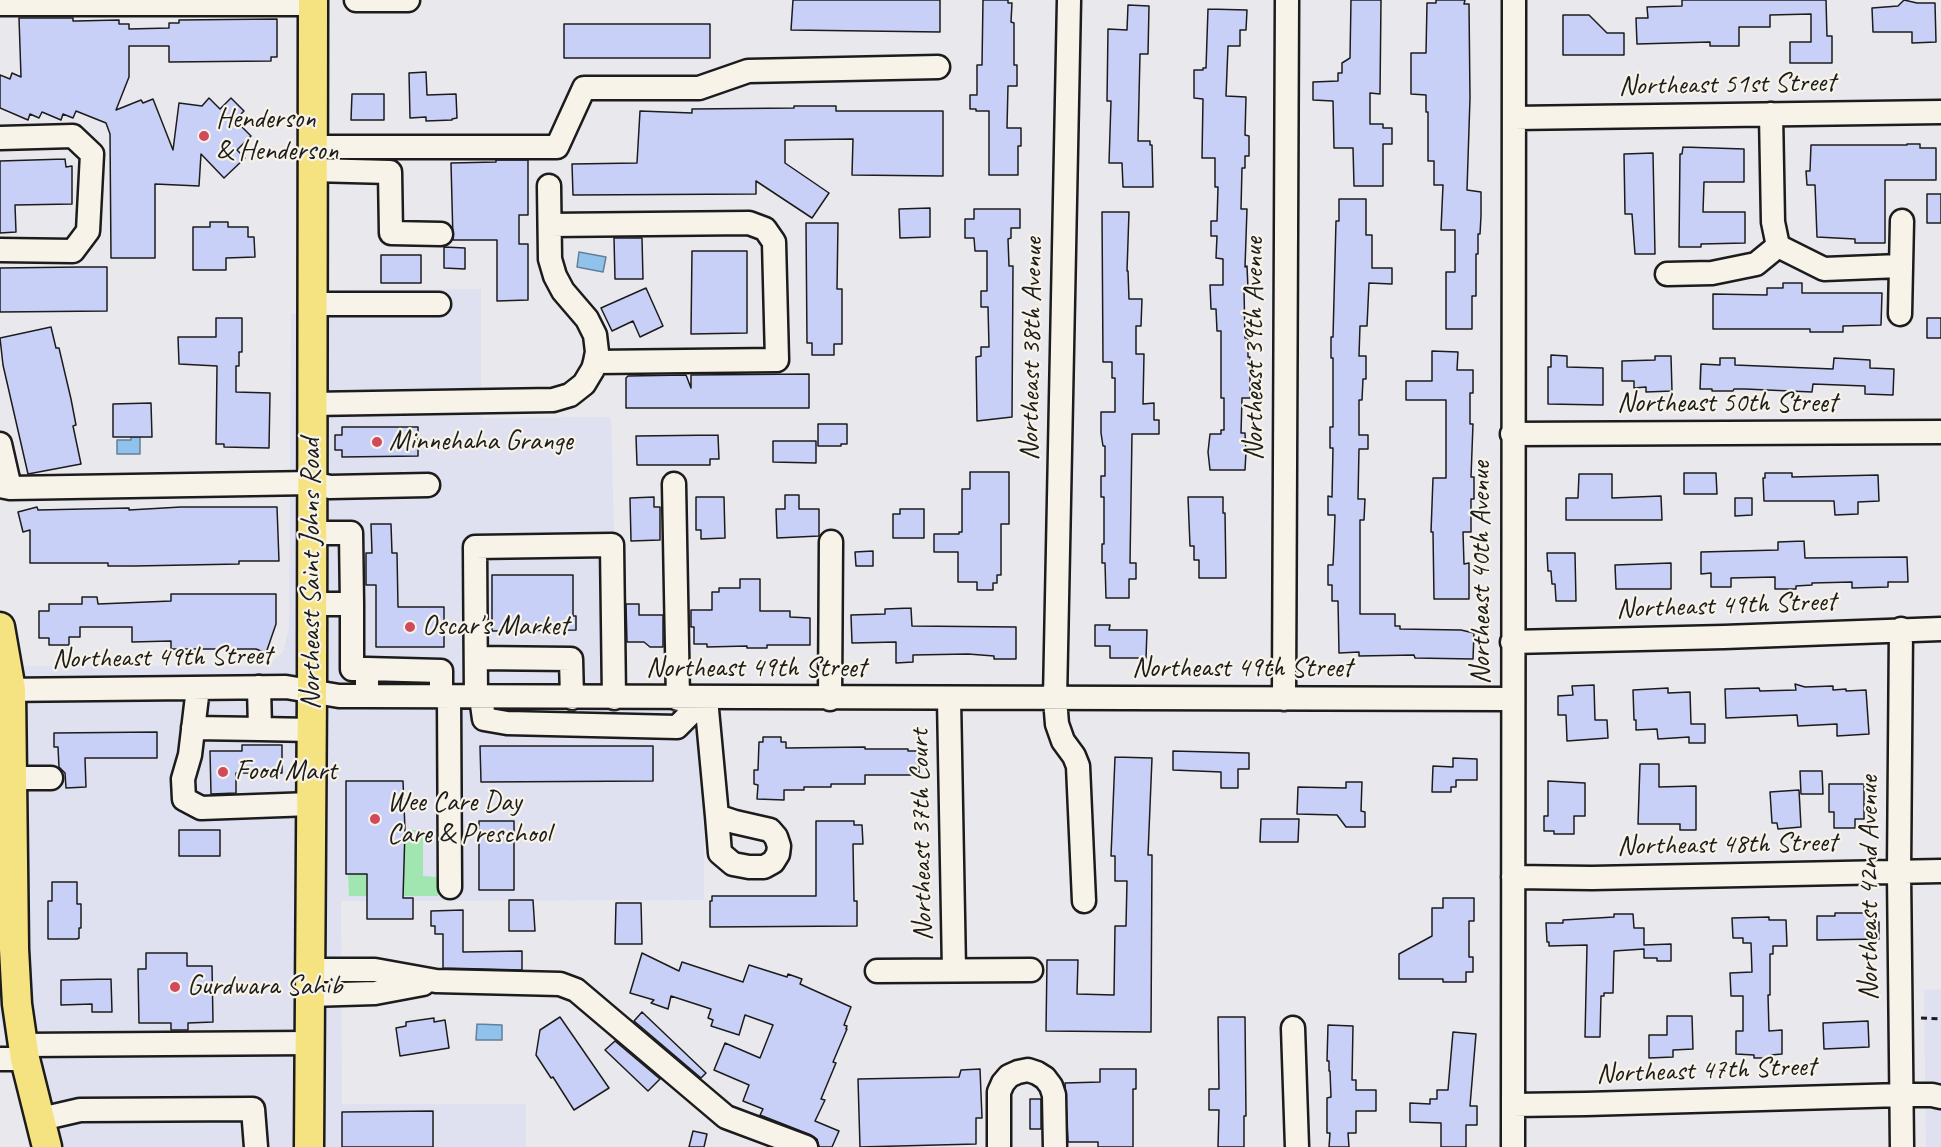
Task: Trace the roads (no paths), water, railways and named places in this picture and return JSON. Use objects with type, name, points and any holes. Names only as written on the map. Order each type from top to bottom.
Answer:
[{"type":"main road","name":"Northeast Saint Johns Road","points":[[309,1147],[313,2]]},
{"type":"main road","points":[[0,627],[13,778],[16,1054],[41,1119],[47,1147]]},
{"type":"street","points":[[356,0],[408,0]]},
{"type":"street","name":"Northeast 38th Avenue","points":[[1069,0],[1055,699],[1057,724],[1063,741],[1078,766],[1084,901]]},
{"type":"street","name":"Northeast 39th Avenue","points":[[1284,699],[1287,0]]},
{"type":"street","name":"Northeast 40th Avenue","points":[[1513,1147],[1514,0]]},
{"type":"street","points":[[0,4],[313,2]]},
{"type":"street","points":[[312,158],[557,147],[584,88],[699,88],[748,71],[938,67]]},
{"type":"street","name":"Northeast 51st Street","points":[[1514,118],[1941,112]]},
{"type":"street","points":[[1771,114],[1773,222],[1778,246]]},
{"type":"street","points":[[0,138],[73,136],[92,154],[88,231],[73,251],[0,250]]},
{"type":"street","points":[[312,158],[390,172],[391,233],[441,234]]},
{"type":"street","points":[[312,404],[553,400],[570,395],[584,384],[595,362],[597,352],[595,335],[587,319],[563,291],[555,276],[550,259],[549,186]]},
{"type":"street","points":[[1900,314],[1902,221]]},
{"type":"street","points":[[550,225],[749,223],[765,229],[774,242],[777,360],[595,362]]},
{"type":"street","points":[[1778,246],[1824,269],[1900,266]]},
{"type":"street","points":[[1667,274],[1712,273],[1756,264],[1778,246]]},
{"type":"street","points":[[312,304],[439,304]]},
{"type":"street","name":"Northeast 50th Street","points":[[1512,434],[1941,432]]},
{"type":"street","points":[[0,444],[5,487],[312,483],[330,487],[428,485]]},
{"type":"street","points":[[674,484],[691,699],[717,816]]},
{"type":"street","points":[[312,533],[351,533],[352,669],[441,671],[445,697],[450,887]]},
{"type":"street","points":[[830,699],[831,542]]},
{"type":"street","points":[[614,698],[612,545],[475,547],[476,658],[479,697],[484,719],[507,723],[677,727],[689,715],[691,699]]},
{"type":"street","points":[[312,604],[352,604]]},
{"type":"street","name":"Northeast 42nd Avenue","points":[[1901,629],[1899,873],[1902,1147]]},
{"type":"street","name":"Northeast 49th Street","points":[[1512,642],[1941,629]]},
{"type":"street","points":[[476,658],[571,659],[572,698]]},
{"type":"street","points":[[367,696],[368,669]]},
{"type":"street","points":[[259,687],[260,729]]},
{"type":"street","name":"Northeast 49th Street","points":[[5,690],[286,687],[339,696],[691,699],[1512,699]]},
{"type":"street","points":[[198,688],[190,755],[183,779],[184,799],[201,808],[311,804]]},
{"type":"street","name":"Northeast 37th Court","points":[[949,699],[954,970]]},
{"type":"street","points":[[193,728],[312,730]]},
{"type":"street","points":[[13,778],[51,778]]},
{"type":"street","name":"Northeast 48th Street","points":[[1513,877],[1592,878],[1941,871]]},
{"type":"street","name":"Northeast 37th Court","points":[[877,971],[1031,970]]},
{"type":"street","points":[[309,982],[375,993],[436,981],[560,984],[576,990],[726,1117],[806,1147]]},
{"type":"street","points":[[1293,1028],[1297,1147]]},
{"type":"street","points":[[16,1054],[309,1043]]},
{"type":"street","points":[[999,1147],[999,1092],[1009,1076],[1028,1070],[1045,1078],[1051,1086],[1054,1095],[1055,1147]]},
{"type":"street","name":"Northeast 47th Street","points":[[1513,1105],[1902,1095],[1941,1097]]},
{"type":"street","points":[[41,1119],[81,1110],[253,1109],[256,1147]]},
{"type":"water","points":[[579,252],[606,257],[603,272],[577,267]]},
{"type":"water","points":[[131,437],[140,437],[140,454],[117,454],[117,440],[131,440]]},
{"type":"water","points":[[477,1024],[502,1025],[502,1040],[476,1040]]},
{"type":"place","name":"Henderson & Henderson","points":[[204,136]]},
{"type":"place","name":"Minnehaha Grange","points":[[377,442]]},
{"type":"place","name":"Oscar's Market","points":[[410,627]]},
{"type":"place","name":"Food Mart","points":[[223,772]]},
{"type":"place","name":"Wee Care Day Care & Preschool","points":[[375,819]]},
{"type":"place","name":"Gurdwara Sahib","points":[[175,987]]}]
